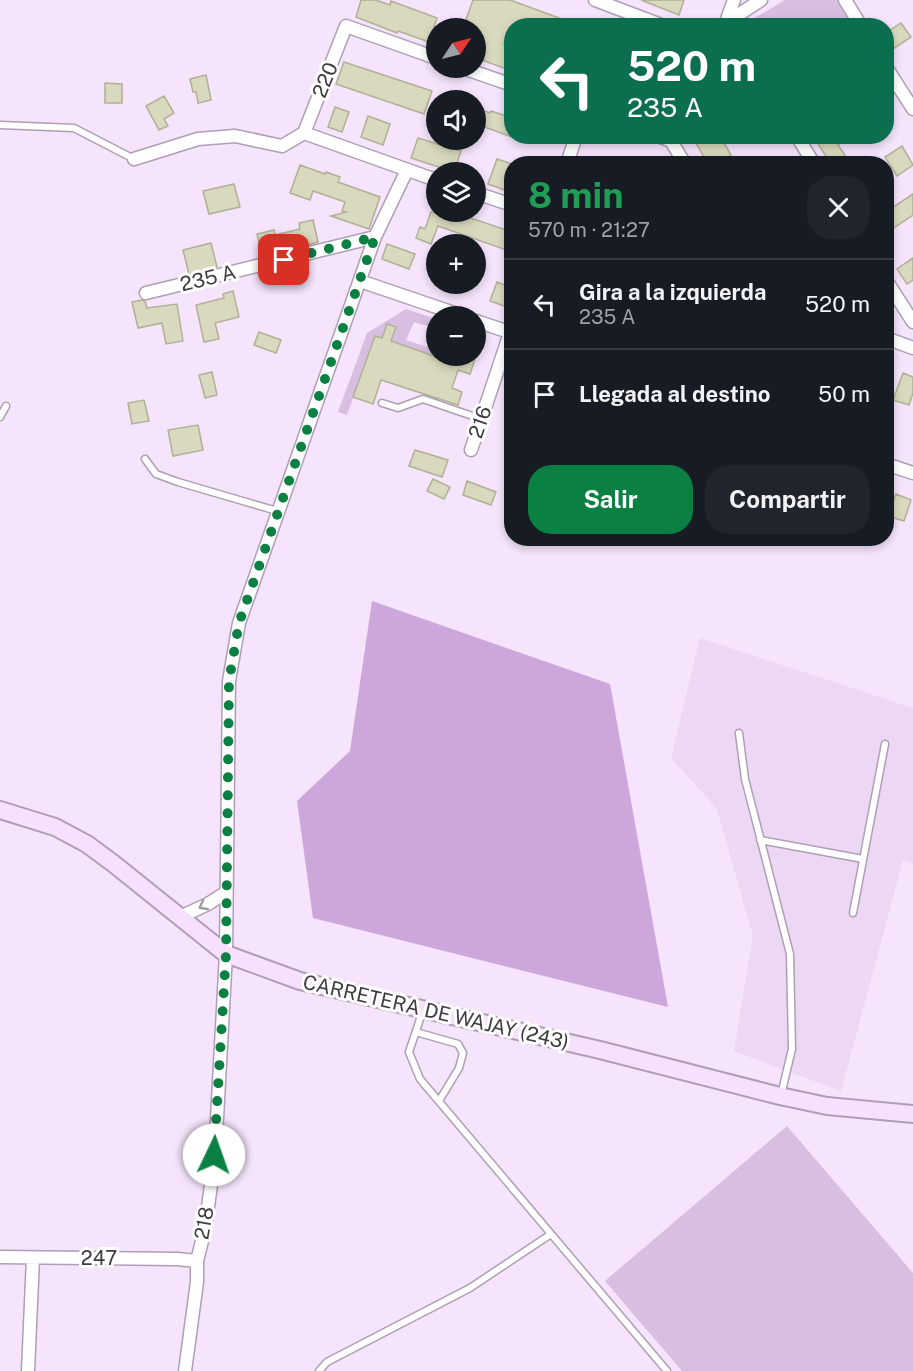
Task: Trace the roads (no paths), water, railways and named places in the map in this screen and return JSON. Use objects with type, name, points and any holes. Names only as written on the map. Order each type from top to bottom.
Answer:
[{"type":"main road","name":"CARRETERA DE WAJAY (243)","points":[[0,810],[55,827],[87,844],[226,954],[300,981],[424,1008],[780,1096],[827,1106],[913,1114]]},
{"type":"street","points":[[596,0],[643,18]]},
{"type":"street","points":[[727,18],[734,0]]},
{"type":"street","points":[[734,18],[761,0]]},
{"type":"street","points":[[845,0],[856,18]]},
{"type":"street","name":"220","points":[[304,133],[346,26],[426,54]]},
{"type":"street","points":[[486,76],[504,82]]},
{"type":"street","points":[[894,80],[913,110]]},
{"type":"street","points":[[134,159],[198,139],[235,136],[282,146],[304,133],[426,177]]},
{"type":"street","name":"218","points":[[185,1371],[197,1282],[197,1261],[205,1228],[214,1155],[226,954],[229,681],[239,623],[375,237],[407,170]]},
{"type":"street","points":[[486,196],[504,202]]},
{"type":"street","name":"235 A","points":[[146,293],[375,237]]},
{"type":"street","points":[[360,281],[434,306]]},
{"type":"street","points":[[894,292],[913,322]]},
{"type":"street","points":[[486,324],[504,329]]},
{"type":"street","points":[[894,341],[913,348]]},
{"type":"street","name":"216","points":[[471,450],[504,352]]},
{"type":"street","points":[[894,467],[913,473]]},
{"type":"street","points":[[180,917],[225,893]]},
{"type":"street","name":"247","points":[[0,1257],[197,1261]]},
{"type":"street","points":[[28,1371],[33,1258]]},
{"type":"lane","points":[[0,125],[74,128],[134,159]]},
{"type":"lane","points":[[382,403],[398,408],[423,399],[481,419]]},
{"type":"lane","points":[[0,417],[6,406]]},
{"type":"lane","points":[[145,459],[156,474],[277,511]]},
{"type":"lane","points":[[739,733],[745,779],[789,954],[792,1050],[780,1096]]},
{"type":"lane","points":[[853,913],[885,744]]},
{"type":"lane","points":[[760,840],[863,859]]},
{"type":"lane","points":[[424,1008],[409,1052],[420,1079],[667,1371]]},
{"type":"lane","points":[[416,1032],[458,1044],[463,1053],[459,1068],[439,1101]]},
{"type":"lane","points":[[319,1371],[327,1362],[470,1288],[551,1234]]}]
